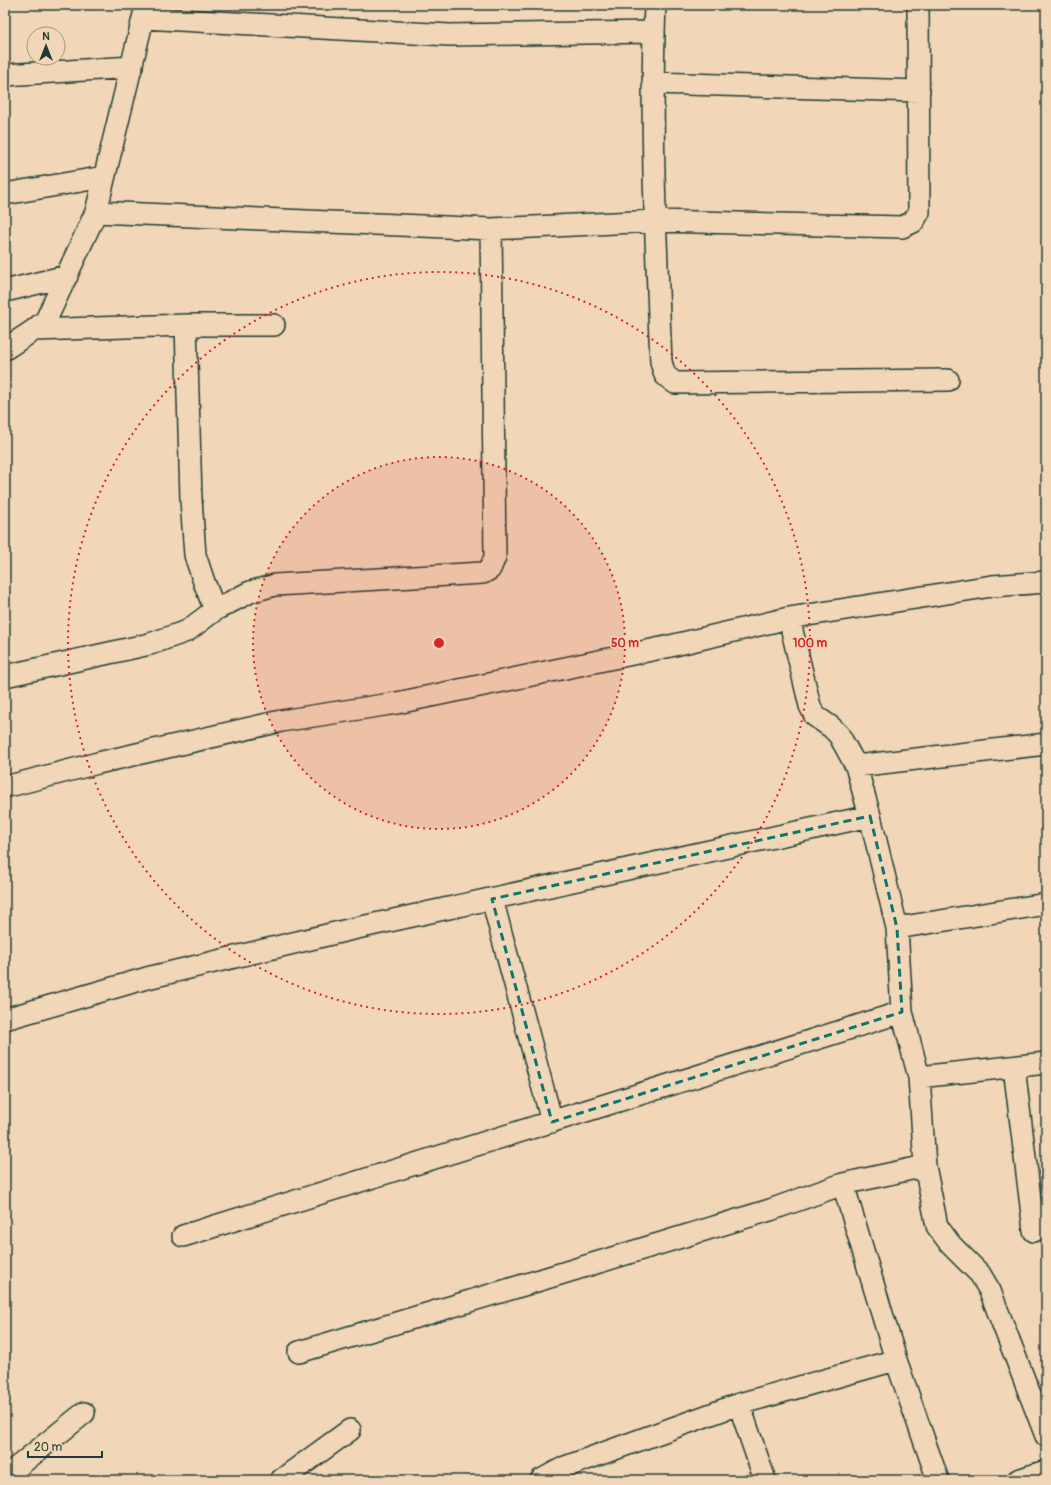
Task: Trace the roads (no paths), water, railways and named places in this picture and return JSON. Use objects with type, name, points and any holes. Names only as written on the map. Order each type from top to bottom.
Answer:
[{"type":"street","points":[[655,5],[653,83],[655,221],[661,362],[665,375],[675,383],[948,380]]},
{"type":"street","points":[[96,212],[491,229],[655,221],[902,227],[912,222],[919,212],[918,5]]},
{"type":"street","points":[[5,348],[34,330],[46,320],[96,212],[145,12],[449,35],[654,32]]},
{"type":"street","points":[[5,75],[132,67]]},
{"type":"street","points":[[653,83],[919,91]]},
{"type":"street","points":[[5,194],[104,177]]},
{"type":"street","points":[[5,676],[150,644],[187,631],[216,610],[250,592],[275,585],[483,573],[490,569],[495,557],[491,229]]},
{"type":"street","points":[[5,291],[67,276]]},
{"type":"street","points":[[186,324],[191,499],[195,555],[204,582],[216,610]]},
{"type":"street","points":[[34,330],[186,324],[274,324]]},
{"type":"street","points":[[5,787],[98,763],[281,721],[397,703],[666,647],[789,618],[992,586],[1046,582]]},
{"type":"street","points":[[789,618],[810,706],[815,716],[832,727],[839,735],[856,766],[870,816],[897,928],[902,1012],[919,1077],[925,1166],[937,1226],[951,1245],[980,1274],[990,1291],[1046,1436]]},
{"type":"street","points":[[856,766],[1046,744]]},
{"type":"street","points":[[5,1019],[147,978],[348,930],[870,816]]},
{"type":"street","points":[[492,899],[552,1122]]},
{"type":"street","points":[[897,928],[1046,904]]},
{"type":"street","points":[[183,1236],[902,1012]]},
{"type":"street","points":[[919,1077],[1014,1068],[1046,1063]]},
{"type":"street","points":[[1014,1068],[1034,1230]]},
{"type":"street","points":[[299,1352],[770,1210],[843,1184],[925,1166]]},
{"type":"street","points":[[843,1184],[896,1360],[938,1480]]},
{"type":"street","points":[[541,1480],[565,1467],[740,1404],[896,1360]]},
{"type":"street","points":[[740,1404],[765,1480]]},
{"type":"street","points":[[5,1477],[84,1413]]},
{"type":"street","points":[[281,1480],[350,1430]]},
{"type":"street","points":[[1018,1480],[1046,1471]]}]
